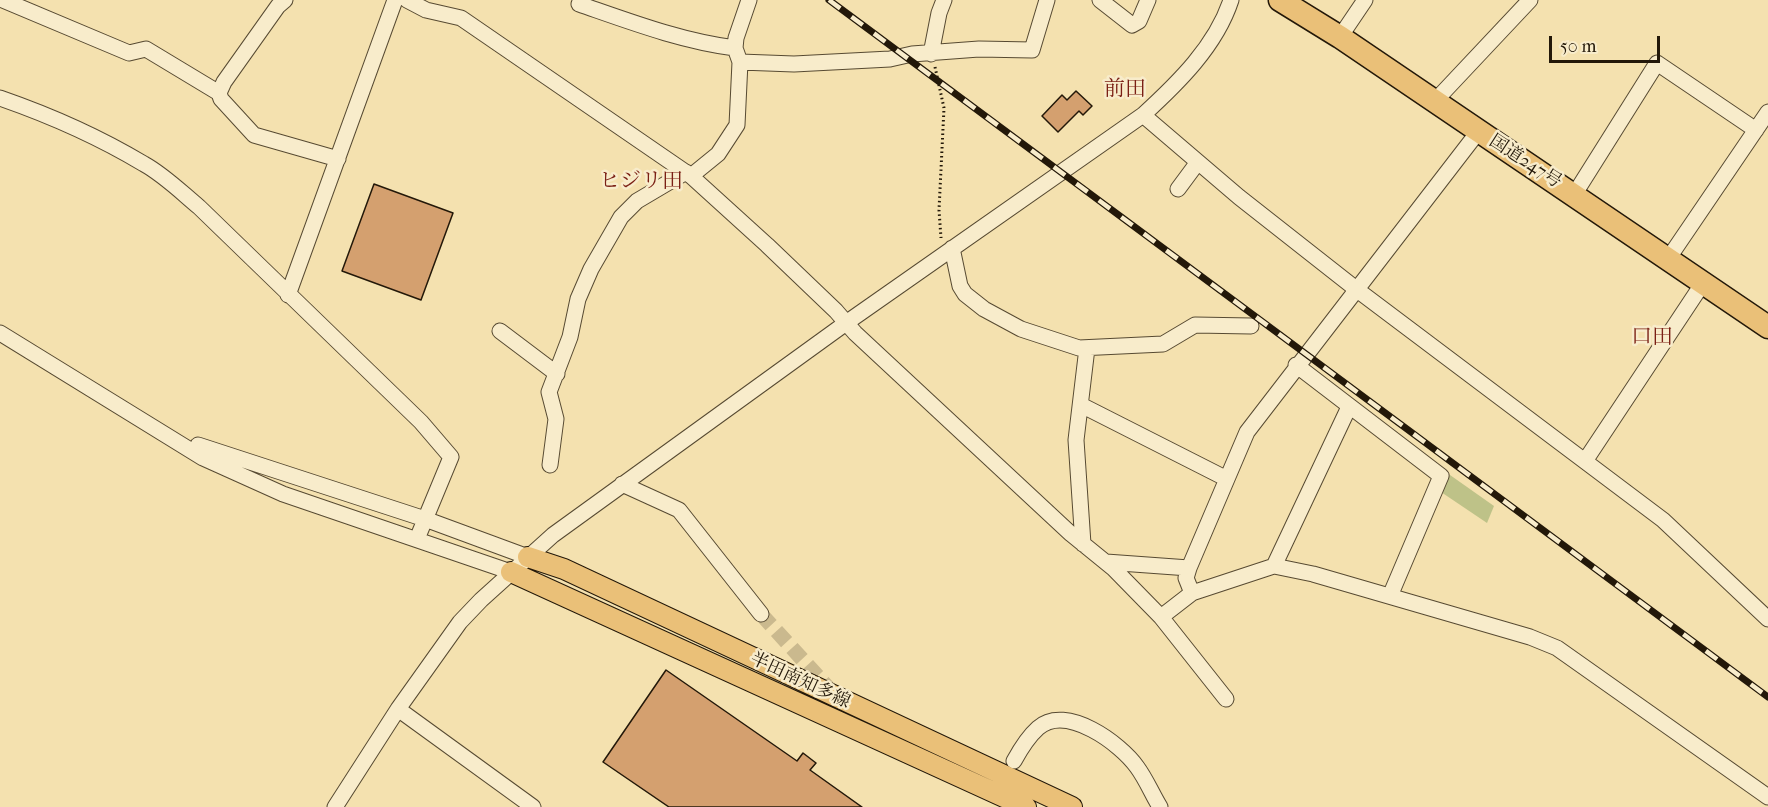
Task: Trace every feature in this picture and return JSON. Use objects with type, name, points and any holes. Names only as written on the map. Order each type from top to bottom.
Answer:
[{"type":"highway","name":"国道247号","points":[[1280,0],[1435,101],[1768,327]]},
{"type":"main road","name":"半田南知多線","points":[[528,557],[564,569],[1072,807]]},
{"type":"main road","name":"半田南知多線","points":[[511,572],[1026,807]]},
{"type":"street","points":[[3,0],[129,53],[146,49],[219,93],[221,99],[254,135],[338,159]]},
{"type":"street","points":[[288,295],[395,0]]},
{"type":"street","points":[[407,0],[426,10],[461,18],[688,174],[768,245],[846,323],[1083,544],[1106,562],[1161,617],[1226,699]]},
{"type":"street","points":[[581,0],[579,4],[671,36],[737,55],[794,64],[890,59],[912,54],[979,49],[1032,50],[1047,0]]},
{"type":"street","points":[[550,465],[556,419],[549,392],[570,337],[578,299],[608,237],[621,217],[638,201],[688,174],[718,154],[736,125],[739,26],[749,0]]},
{"type":"street","points":[[931,54],[939,13],[944,0]]},
{"type":"street","points":[[1100,0],[1132,25],[1138,21],[1148,0]]},
{"type":"street","points":[[334,807],[398,709],[460,622],[511,572],[622,484],[846,323],[946,243],[1143,115],[1180,81],[1209,41],[1231,0]]},
{"type":"street","points":[[1340,38],[1365,0]]},
{"type":"street","points":[[1435,101],[1530,0]]},
{"type":"street","points":[[219,93],[276,2]]},
{"type":"street","points":[[1574,195],[1657,63],[1756,129]]},
{"type":"street","points":[[0,98],[79,130],[145,164],[199,207],[421,422],[451,457],[417,539]]},
{"type":"street","points":[[1668,259],[1768,112]]},
{"type":"street","points":[[1143,115],[1356,289],[1663,520],[1768,619]]},
{"type":"street","points":[[1192,593],[1186,578],[1189,568],[1246,432],[1478,132]]},
{"type":"street","points":[[1178,189],[1198,162]]},
{"type":"street","points":[[946,243],[960,286],[965,294],[984,309],[1021,329],[1079,348],[1163,345],[1195,325],[1251,326]]},
{"type":"street","points":[[1585,461],[1703,283]]},
{"type":"street","points":[[500,331],[557,375]]},
{"type":"street","points":[[0,333],[203,458],[283,494],[511,572]]},
{"type":"street","points":[[1083,544],[1076,440],[1087,348]]},
{"type":"street","points":[[1296,365],[1441,476],[1390,596]]},
{"type":"street","points":[[113,403],[207,450],[425,519],[528,557]]},
{"type":"street","points":[[1081,405],[1227,479]]},
{"type":"street","points":[[1274,566],[1349,407]]},
{"type":"street","points":[[622,484],[679,510],[761,614]]},
{"type":"street","points":[[1106,562],[1189,568]]},
{"type":"street","points":[[1161,617],[1192,593],[1274,566],[1313,574],[1530,637],[1557,648],[1768,797]]},
{"type":"street","points":[[398,709],[533,807]]},
{"type":"street","points":[[1014,761],[1038,727],[1054,721],[1076,722],[1092,729],[1126,754],[1137,767],[1160,807]]},
{"type":"path","points":[[931,54],[944,108],[939,210],[946,243]]},
{"type":"green space","points":[[1450,475],[1494,506],[1487,523],[1441,492]]},
{"type":"building","points":[[1076,91],[1092,106],[1083,115],[1079,111],[1058,132],[1042,116],[1062,95],[1067,100]]},
{"type":"building","points":[[374,184],[453,213],[421,300],[342,271]]},
{"type":"building","points":[[666,670],[797,761],[803,753],[816,763],[810,770],[862,807],[669,807],[603,762]]},
{"type":"tunnel","points":[[761,614],[833,693]]},
{"type":"railway","points":[[829,0],[1768,697]]},
{"type":"district","name":"前田","points":[[1125,90]]},
{"type":"district","name":"ヒジリ田","points":[[641,182]]},
{"type":"district","name":"口田","points":[[1652,338]]}]
